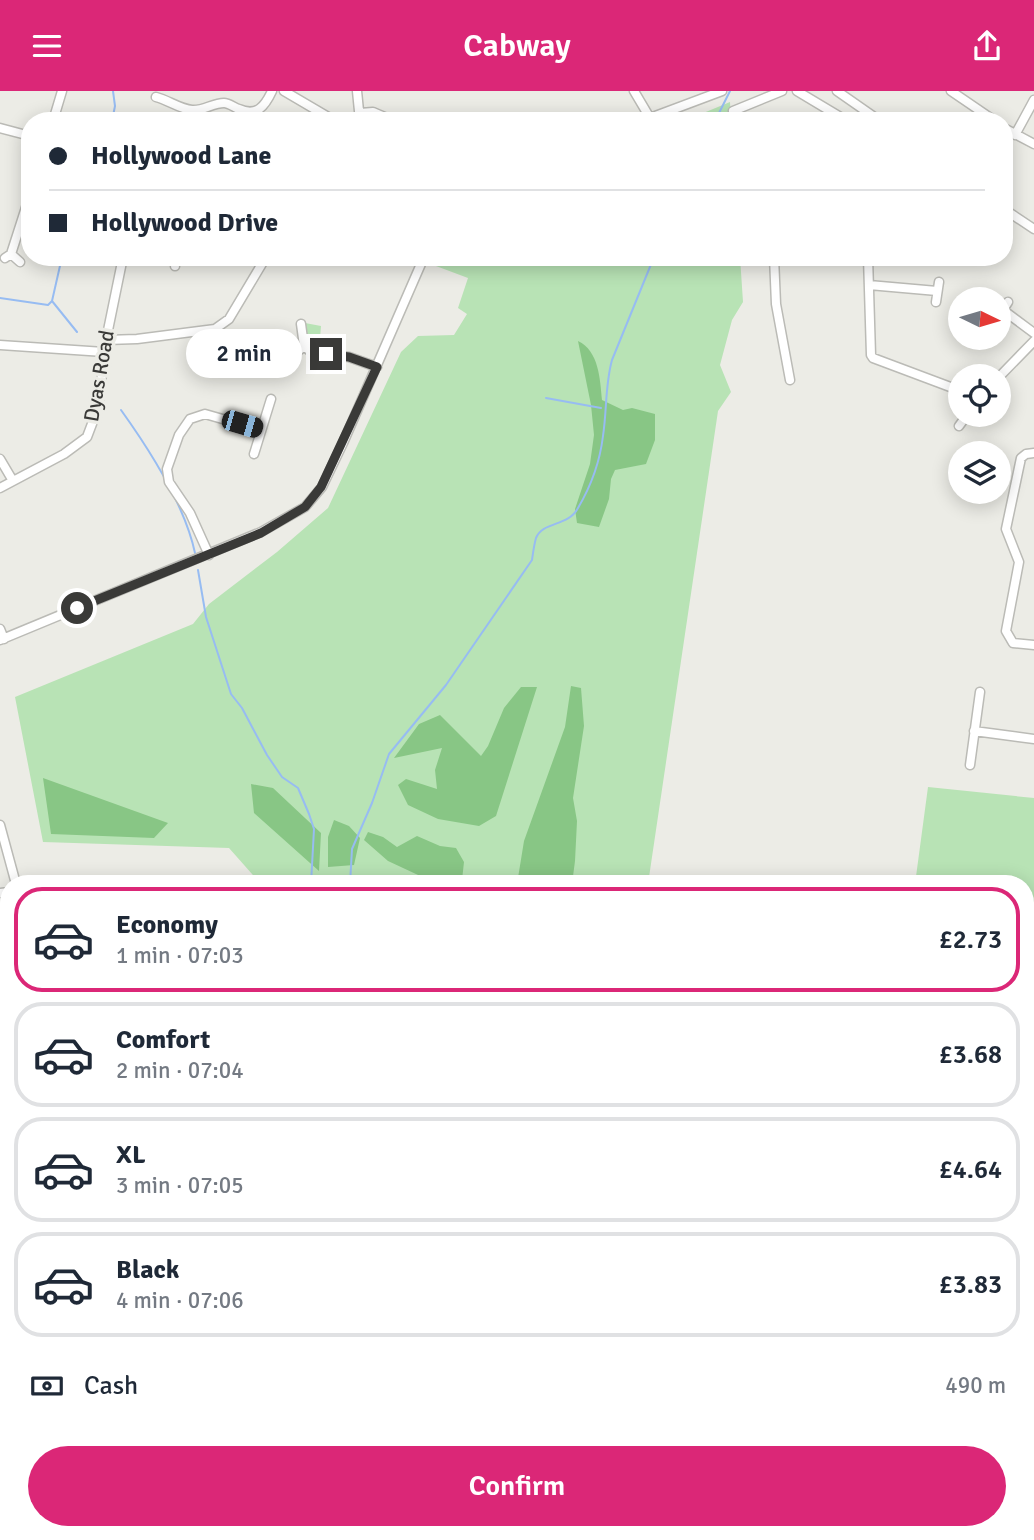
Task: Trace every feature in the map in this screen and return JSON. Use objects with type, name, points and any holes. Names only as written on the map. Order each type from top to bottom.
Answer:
[{"type":"street","points":[[56,112],[62,91]]},
{"type":"street","points":[[156,97],[190,110],[225,103],[243,111],[256,111],[262,108],[272,91]]},
{"type":"street","points":[[284,91],[320,112]]},
{"type":"street","points":[[357,91],[359,112]]},
{"type":"street","points":[[634,91],[643,112]]},
{"type":"street","points":[[665,112],[722,91]]},
{"type":"street","points":[[733,111],[757,95],[782,91]]},
{"type":"street","points":[[797,91],[832,112]]},
{"type":"street","points":[[837,91],[867,112]]},
{"type":"street","points":[[951,91],[982,112]]},
{"type":"street","points":[[1034,100],[1015,135],[1034,144]]},
{"type":"street","points":[[0,128],[21,134]]},
{"type":"street","points":[[1013,215],[1034,229]]},
{"type":"street","points":[[20,263],[8,256],[21,220]]},
{"type":"street","name":"Dyas Road","points":[[0,488],[64,454],[87,437],[98,408],[104,352],[121,266]]},
{"type":"street","points":[[106,340],[215,329],[229,319],[261,266]]},
{"type":"street","points":[[0,629],[2,640],[209,555],[295,515],[312,499],[327,476],[377,367],[419,266]]},
{"type":"street","points":[[774,266],[776,304],[790,380]]},
{"type":"street","points":[[868,266],[869,349],[873,358],[948,386]]},
{"type":"street","points":[[869,285],[938,287],[936,302]]},
{"type":"street","points":[[1012,317],[1034,333]]},
{"type":"street","points":[[301,324],[304,346],[312,352],[349,357],[377,367]]},
{"type":"street","points":[[1011,365],[1034,341]]},
{"type":"street","points":[[0,345],[104,352]]},
{"type":"street","points":[[295,353],[304,346]]},
{"type":"street","points":[[254,454],[271,399]]},
{"type":"street","points":[[209,555],[190,513],[169,481],[167,469],[179,435],[190,419],[205,414],[261,430]]},
{"type":"street","points":[[1034,453],[1026,453],[1021,458],[1006,529],[1019,562],[1006,631],[1013,642],[1034,645]]},
{"type":"street","points":[[0,459],[13,481]]},
{"type":"street","points":[[971,765],[980,692]]},
{"type":"street","points":[[974,731],[1034,739]]},
{"type":"street","points":[[0,825],[14,875]]},
{"type":"green space","points":[[730,102],[731,112],[706,112]]},
{"type":"green space","points":[[436,266],[741,266],[743,302],[732,320],[720,365],[731,392],[718,411],[649,875],[253,875],[229,848],[43,842],[15,697],[193,624],[209,604],[277,552],[328,508],[401,352],[418,336],[454,335],[467,314],[458,308],[468,278]]},
{"type":"green space","points":[[305,323],[321,326],[319,350],[306,341]]},
{"type":"green space","points":[[578,341],[590,351],[594,359],[602,400],[623,410],[632,408],[655,414],[655,440],[646,464],[615,470],[599,527],[577,523],[575,509],[590,464],[594,435]]},
{"type":"green space","points":[[571,686],[581,688],[584,726],[573,798],[577,821],[573,875],[518,875],[524,841],[565,727]]},
{"type":"green space","points":[[521,687],[537,687],[496,816],[479,826],[438,819],[408,805],[398,785],[406,779],[437,789],[435,770],[442,748],[394,758],[419,724],[440,715],[481,756],[504,708]]},
{"type":"green space","points":[[43,778],[168,823],[154,838],[51,834]]},
{"type":"green space","points":[[251,784],[273,788],[321,833],[319,871],[254,813]]},
{"type":"green space","points":[[928,787],[1034,798],[1034,875],[916,875]]},
{"type":"green space","points":[[334,820],[349,826],[360,838],[354,865],[328,867],[328,837]]},
{"type":"green space","points":[[368,832],[383,837],[397,847],[417,836],[440,846],[456,848],[464,862],[463,875],[418,875],[388,861],[364,840]]},
{"type":"waterway","points":[[113,91],[114,112]]},
{"type":"waterway","points":[[720,112],[730,91]]},
{"type":"waterway","points":[[60,266],[52,301],[77,332]]},
{"type":"waterway","points":[[351,875],[352,849],[389,754],[446,685],[532,560],[539,533],[574,514],[587,491],[602,445],[612,360],[650,266]]},
{"type":"waterway","points":[[0,298],[48,305],[52,301]]},
{"type":"waterway","points":[[546,398],[601,408]]},
{"type":"waterway","points":[[121,410],[175,497],[195,553]]},
{"type":"waterway","points":[[198,570],[206,617],[231,694],[282,777],[298,788],[309,814],[314,829],[311,875]]},
{"type":"route","points":[[77,608],[261,533],[305,507],[321,487],[377,367],[349,357],[326,354]]}]
